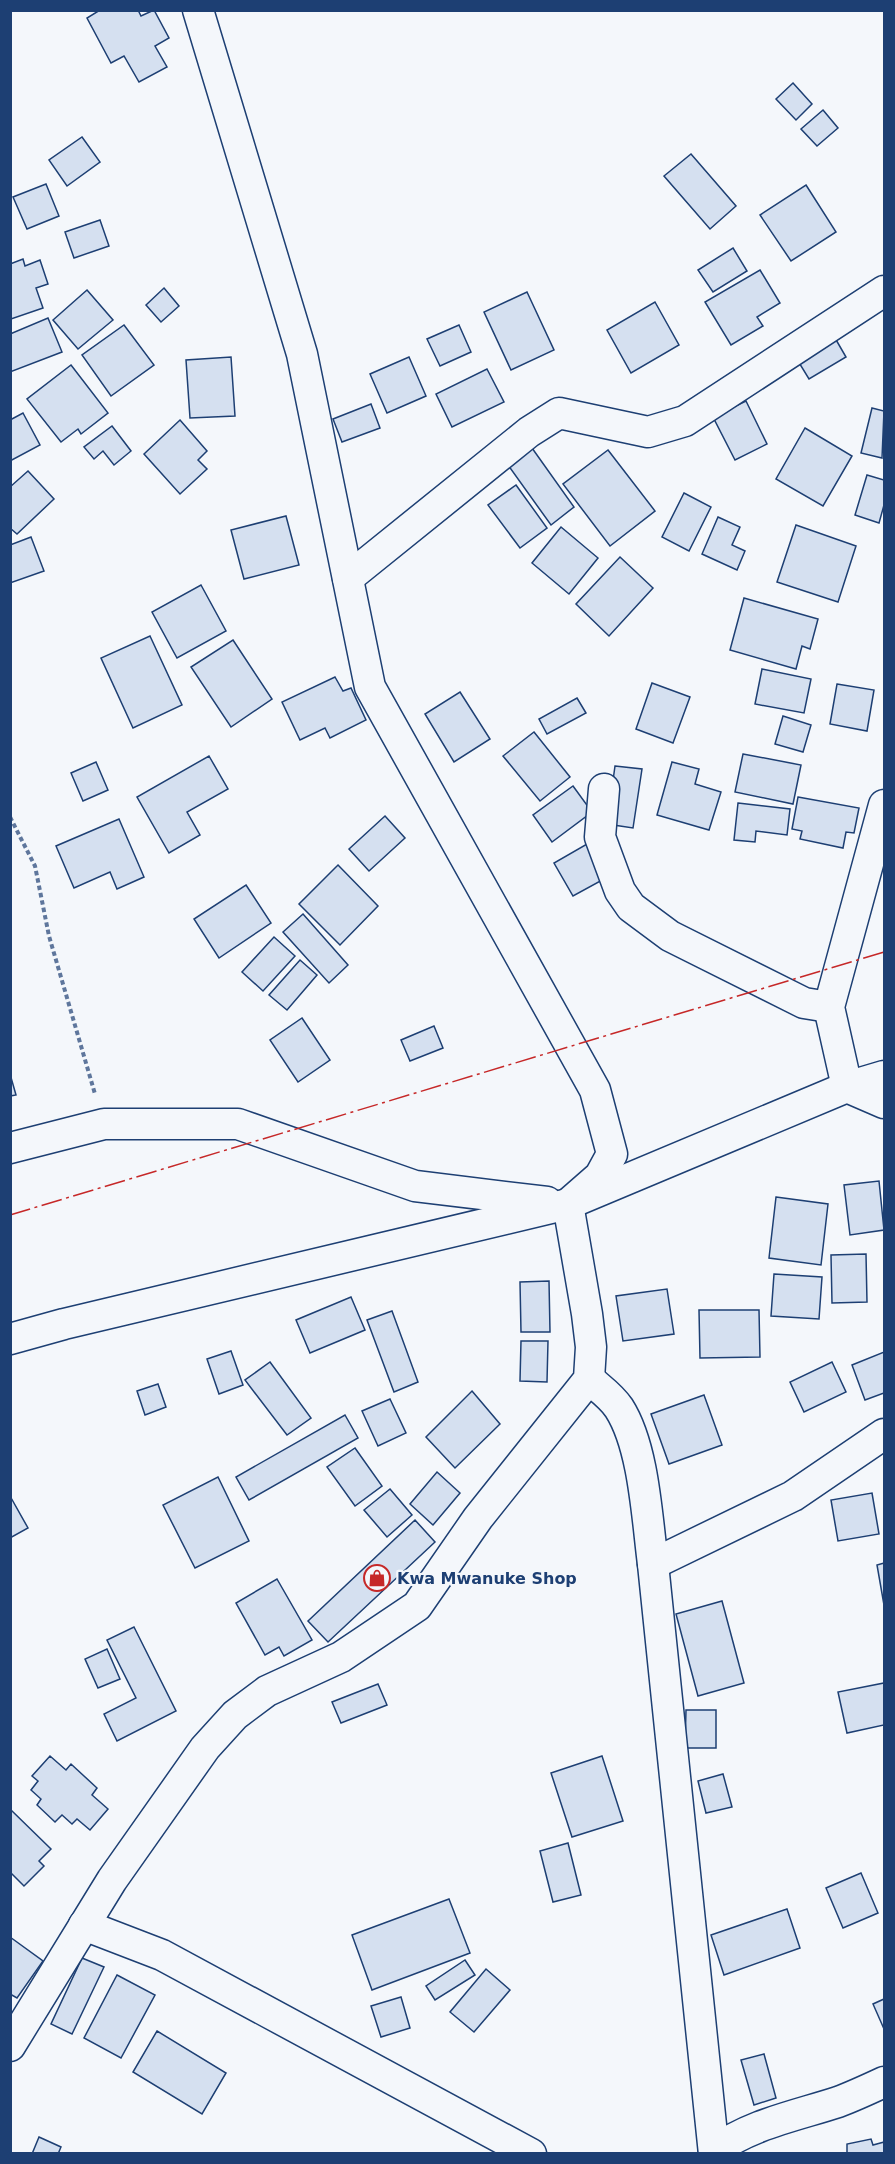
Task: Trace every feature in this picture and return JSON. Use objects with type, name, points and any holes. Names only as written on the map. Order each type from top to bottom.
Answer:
[{"type":"street","points":[[10,1148],[104,1124],[238,1124],[415,1186],[568,1204],[600,1176],[612,1154],[596,1090],[370,687],[302,354],[198,10]]},
{"type":"street","points":[[348,578],[529,432],[559,412],[648,432],[685,421],[885,291]]},
{"type":"street","points":[[604,789],[600,837],[620,891],[631,908],[670,936],[804,1003],[829,1007]]},
{"type":"street","points":[[847,1087],[829,1007],[885,805]]},
{"type":"street","points":[[10,1339],[64,1324],[568,1204],[847,1087],[885,1076]]},
{"type":"street","points":[[847,1087],[885,1103]]},
{"type":"street","points":[[10,2046],[112,1880],[205,1748],[228,1723],[267,1691],[341,1657],[417,1606],[478,1518],[589,1379],[591,1347],[568,1204]]},
{"type":"street","points":[[589,1379],[618,1407],[629,1428],[639,1468],[653,1564],[714,2152]]},
{"type":"street","points":[[653,1564],[793,1496],[885,1434]]},
{"type":"street","points":[[84,1925],[162,1955],[531,2154]]},
{"type":"street","points":[[714,2152],[734,2136],[840,2101],[885,2082]]},
{"type":"path","points":[[10,817],[35,866],[50,936],[104,1124]]},
{"type":"building","points":[[100,10],[138,10],[141,16],[154,10],[169,38],[155,46],[167,67],[139,82],[124,56],[111,63],[87,18]]},
{"type":"building","points":[[793,83],[812,104],[796,120],[776,99]]},
{"type":"building","points":[[823,110],[838,128],[817,146],[801,129]]},
{"type":"building","points":[[82,137],[100,162],[67,186],[49,160]]},
{"type":"building","points":[[691,154],[736,206],[710,229],[664,176]]},
{"type":"building","points":[[46,184],[59,216],[27,229],[13,197]]},
{"type":"building","points":[[806,185],[836,232],[791,261],[760,215]]},
{"type":"building","points":[[100,220],[109,246],[74,258],[65,232]]},
{"type":"building","points":[[733,248],[747,271],[713,292],[698,270]]},
{"type":"building","points":[[23,259],[25,266],[40,260],[48,284],[36,288],[43,308],[11,319],[10,264]]},
{"type":"building","points":[[760,270],[780,303],[757,317],[763,326],[731,345],[705,302]]},
{"type":"building","points":[[164,288],[179,306],[161,322],[146,305]]},
{"type":"building","points":[[87,290],[113,320],[78,349],[53,320]]},
{"type":"building","points":[[527,292],[554,350],[511,370],[484,312]]},
{"type":"building","points":[[655,302],[679,345],[631,373],[607,330]]},
{"type":"building","points":[[48,318],[62,352],[10,372],[10,334]]},
{"type":"building","points":[[124,325],[154,365],[111,396],[82,355]]},
{"type":"building","points":[[459,325],[471,352],[440,366],[427,339]]},
{"type":"building","points":[[835,338],[846,357],[809,379],[798,361]]},
{"type":"building","points":[[231,357],[235,416],[190,418],[186,360]]},
{"type":"building","points":[[409,357],[426,396],[387,413],[370,374]]},
{"type":"building","points":[[71,365],[108,413],[81,434],[78,429],[61,442],[27,399]]},
{"type":"building","points":[[487,369],[504,402],[452,427],[436,394]]},
{"type":"building","points":[[746,401],[767,444],[735,460],[713,417]]},
{"type":"building","points":[[371,404],[380,428],[342,442],[333,419]]},
{"type":"building","points":[[872,408],[884,411],[882,458],[861,453]]},
{"type":"building","points":[[23,413],[40,445],[10,461],[10,420]]},
{"type":"building","points":[[180,420],[207,451],[198,460],[207,469],[180,494],[144,454]]},
{"type":"building","points":[[112,426],[131,451],[114,465],[103,451],[94,459],[84,447]]},
{"type":"building","points":[[805,428],[852,456],[823,506],[776,479]]},
{"type":"building","points":[[532,448],[574,507],[551,525],[508,465]]},
{"type":"building","points":[[608,450],[655,511],[610,546],[563,484]]},
{"type":"building","points":[[28,471],[54,499],[17,534],[10,528],[10,487]]},
{"type":"building","points":[[867,475],[884,480],[884,505],[879,523],[855,515]]},
{"type":"building","points":[[516,485],[547,528],[520,548],[488,505]]},
{"type":"building","points":[[684,493],[711,507],[689,551],[662,537]]},
{"type":"building","points":[[286,516],[299,565],[244,579],[231,530]]},
{"type":"building","points":[[718,517],[740,527],[732,545],[745,551],[737,570],[702,554]]},
{"type":"building","points":[[796,525],[856,546],[838,602],[777,582]]},
{"type":"building","points":[[561,527],[598,558],[569,594],[532,563]]},
{"type":"building","points":[[31,537],[44,571],[10,583],[10,545]]},
{"type":"building","points":[[620,557],[653,588],[609,636],[576,604]]},
{"type":"building","points":[[201,585],[226,631],[177,658],[152,612]]},
{"type":"building","points":[[744,598],[818,619],[810,649],[802,646],[796,669],[730,650]]},
{"type":"building","points":[[150,636],[182,705],[133,728],[101,658]]},
{"type":"building","points":[[233,640],[272,699],[231,727],[191,667]]},
{"type":"building","points":[[762,669],[811,679],[804,713],[755,704]]},
{"type":"building","points":[[335,677],[343,691],[351,688],[366,720],[330,738],[325,728],[300,740],[282,702]]},
{"type":"building","points":[[652,683],[690,697],[673,743],[636,729]]},
{"type":"building","points":[[837,684],[874,690],[867,731],[830,724]]},
{"type":"building","points":[[460,692],[490,739],[454,762],[425,714]]},
{"type":"building","points":[[577,698],[586,713],[547,734],[539,719]]},
{"type":"building","points":[[783,716],[811,725],[803,752],[775,744]]},
{"type":"building","points":[[534,732],[570,777],[540,801],[503,756]]},
{"type":"building","points":[[743,754],[801,765],[793,804],[735,792]]},
{"type":"building","points":[[209,756],[228,789],[187,812],[200,835],[169,853],[137,797]]},
{"type":"building","points":[[96,762],[108,790],[83,801],[71,773]]},
{"type":"building","points":[[672,762],[699,769],[695,784],[721,792],[709,830],[657,815]]},
{"type":"building","points":[[615,766],[642,769],[633,828],[607,824]]},
{"type":"building","points":[[573,786],[592,812],[552,842],[533,815]]},
{"type":"building","points":[[798,797],[859,808],[854,833],[846,832],[843,848],[800,839],[802,831],[792,829]]},
{"type":"building","points":[[738,803],[790,809],[787,835],[756,831],[755,842],[734,840]]},
{"type":"building","points":[[385,816],[405,838],[369,871],[349,849]]},
{"type":"building","points":[[119,819],[144,877],[117,889],[110,872],[74,888],[56,846]]},
{"type":"building","points":[[587,844],[606,878],[573,896],[554,863]]},
{"type":"building","points":[[338,865],[378,906],[340,945],[299,904]]},
{"type":"building","points":[[246,885],[271,923],[219,958],[194,919]]},
{"type":"building","points":[[303,914],[348,965],[329,983],[283,932]]},
{"type":"building","points":[[274,937],[295,956],[263,991],[242,972]]},
{"type":"building","points":[[300,960],[317,975],[287,1010],[269,995]]},
{"type":"building","points":[[302,1018],[330,1060],[298,1082],[270,1040]]},
{"type":"building","points":[[434,1026],[443,1048],[410,1061],[401,1040]]},
{"type":"building","points":[[10,1074],[16,1095],[10,1096]]},
{"type":"building","points":[[879,1181],[884,1230],[850,1235],[844,1185]]},
{"type":"building","points":[[776,1197],[828,1204],[821,1265],[769,1258]]},
{"type":"building","points":[[866,1254],[867,1302],[832,1303],[831,1255]]},
{"type":"building","points":[[774,1274],[822,1277],[819,1319],[771,1316]]},
{"type":"building","points":[[549,1281],[550,1332],[521,1332],[520,1282]]},
{"type":"building","points":[[667,1289],[674,1334],[623,1341],[616,1296]]},
{"type":"building","points":[[351,1297],[365,1330],[310,1353],[296,1320]]},
{"type":"building","points":[[699,1310],[759,1310],[760,1357],[700,1358]]},
{"type":"building","points":[[392,1311],[418,1382],[394,1392],[367,1320]]},
{"type":"building","points":[[521,1341],[548,1341],[547,1382],[520,1381]]},
{"type":"building","points":[[231,1351],[243,1385],[219,1394],[207,1359]]},
{"type":"building","points":[[884,1352],[884,1393],[865,1400],[852,1365]]},
{"type":"building","points":[[270,1362],[311,1418],[287,1435],[245,1380]]},
{"type":"building","points":[[832,1362],[846,1392],[804,1412],[790,1382]]},
{"type":"building","points":[[158,1384],[166,1407],[145,1415],[137,1391]]},
{"type":"building","points":[[472,1391],[500,1424],[455,1468],[426,1437]]},
{"type":"building","points":[[704,1395],[722,1445],[669,1464],[651,1414]]},
{"type":"building","points":[[390,1399],[406,1433],[378,1446],[362,1411]]},
{"type":"building","points":[[345,1415],[358,1438],[249,1500],[236,1477]]},
{"type":"building","points":[[355,1448],[382,1486],[355,1506],[327,1467]]},
{"type":"building","points":[[437,1472],[460,1493],[433,1525],[410,1504]]},
{"type":"building","points":[[218,1477],[249,1541],[195,1568],[163,1505]]},
{"type":"building","points":[[390,1489],[412,1515],[387,1537],[364,1510]]},
{"type":"building","points":[[872,1493],[879,1534],[838,1541],[831,1500]]},
{"type":"building","points":[[10,1496],[28,1528],[10,1538]]},
{"type":"building","points":[[415,1520],[435,1542],[328,1642],[308,1621]]},
{"type":"building","points":[[884,1563],[884,1605],[877,1565]]},
{"type":"building","points":[[277,1579],[312,1640],[284,1656],[279,1647],[265,1655],[236,1603]]},
{"type":"building","points":[[722,1601],[744,1683],[698,1696],[676,1614]]},
{"type":"building","points":[[134,1627],[176,1711],[117,1741],[104,1714],[136,1698],[107,1640]]},
{"type":"building","points":[[107,1649],[120,1679],[98,1688],[85,1659]]},
{"type":"building","points":[[884,1683],[884,1725],[847,1733],[838,1692]]},
{"type":"building","points":[[378,1684],[387,1705],[341,1723],[332,1702]]},
{"type":"building","points":[[686,1710],[716,1710],[716,1748],[685,1748]]},
{"type":"building","points":[[50,1756],[66,1770],[71,1764],[97,1788],[92,1795],[108,1809],[90,1830],[77,1819],[72,1824],[62,1815],[55,1822],[37,1805],[41,1799],[31,1790],[38,1781],[32,1776]]},
{"type":"building","points":[[602,1756],[623,1821],[572,1837],[551,1773]]},
{"type":"building","points":[[723,1774],[732,1807],[706,1813],[698,1781]]},
{"type":"building","points":[[11,1810],[51,1849],[39,1861],[44,1866],[24,1886],[10,1872]]},
{"type":"building","points":[[568,1843],[581,1895],[553,1902],[540,1851]]},
{"type":"building","points":[[861,1873],[878,1913],[843,1928],[826,1888]]},
{"type":"building","points":[[449,1899],[470,1953],[372,1990],[352,1935]]},
{"type":"building","points":[[787,1909],[800,1948],[724,1975],[711,1935]]},
{"type":"building","points":[[10,1937],[43,1961],[17,1998],[10,1994]]},
{"type":"building","points":[[82,1958],[104,1967],[72,2034],[51,2024]]},
{"type":"building","points":[[465,1960],[475,1975],[435,2000],[426,1986]]},
{"type":"building","points":[[486,1969],[510,1990],[474,2032],[450,2012]]},
{"type":"building","points":[[117,1975],[155,1995],[121,2058],[84,2038]]},
{"type":"building","points":[[401,1997],[410,2028],[381,2037],[371,2006]]},
{"type":"building","points":[[884,1999],[884,2029],[873,2004]]},
{"type":"building","points":[[157,2031],[226,2073],[202,2114],[133,2072]]},
{"type":"building","points":[[764,2054],[776,2098],[754,2105],[741,2060]]},
{"type":"building","points":[[39,2137],[61,2147],[58,2154],[32,2154]]},
{"type":"building","points":[[871,2139],[873,2145],[884,2142],[884,2154],[847,2154],[847,2144]]},
{"type":"power","points":[[10,1215],[884,952]]},
{"type":"place","name":"Kwa Mwanuke Shop","points":[[377,1578]]}]
